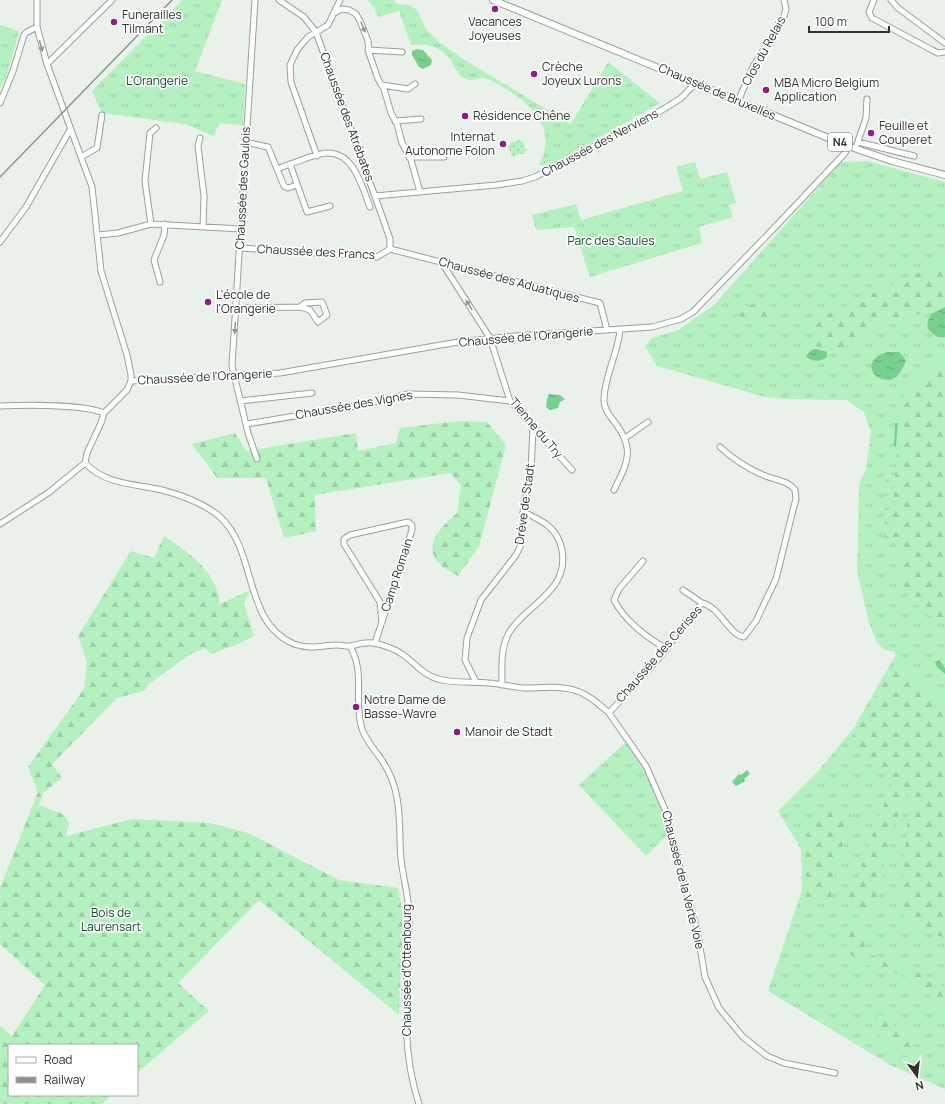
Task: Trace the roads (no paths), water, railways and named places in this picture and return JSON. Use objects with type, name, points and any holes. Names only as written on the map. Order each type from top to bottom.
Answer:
[{"type":"main road","name":"Chaussée de Bruxelles","points":[[493,0],[738,101],[892,160],[945,175]]},
{"type":"street","points":[[0,524],[44,496],[85,463],[87,453],[104,413],[127,390],[131,381],[127,355],[101,271],[92,187],[47,64],[37,27],[36,0]]},
{"type":"street","points":[[47,64],[112,0]]},
{"type":"street","name":"Chaussée des Gaulois","points":[[255,0],[232,366],[233,375],[257,459]]},
{"type":"street","name":"Chaussée des Atrébates","points":[[279,0],[304,17],[316,32],[390,239],[390,249]]},
{"type":"street","points":[[317,156],[291,82],[290,73],[292,58],[308,37],[328,24],[340,0]]},
{"type":"street","name":"Clos du Relais","points":[[738,101],[754,65],[785,16],[786,9],[784,0]]},
{"type":"street","points":[[874,0],[869,12],[872,18],[938,53],[945,52]]},
{"type":"street","points":[[891,0],[898,8],[945,43]]},
{"type":"street","points":[[334,13],[346,9],[357,16],[368,40],[368,50],[388,100],[390,111],[402,143],[409,157],[420,192]]},
{"type":"street","points":[[0,103],[13,71],[24,35],[37,27]]},
{"type":"street","points":[[368,50],[402,52]]},
{"type":"street","name":"Chaussée des Nerviens","points":[[375,196],[509,183],[535,178],[657,113],[680,99],[696,83]]},
{"type":"street","points":[[382,85],[408,89],[415,84]]},
{"type":"street","name":"Chaussée de l'Orangerie","points":[[131,381],[292,371],[458,342],[490,338],[620,330],[663,325],[681,319],[693,312],[796,206],[844,153],[854,145],[866,118],[868,99]]},
{"type":"street","points":[[81,157],[97,148],[102,115]]},
{"type":"street","points":[[395,121],[421,119]]},
{"type":"street","points":[[151,224],[145,181],[145,169],[150,133],[156,128]]},
{"type":"street","points":[[0,242],[26,206],[70,130]]},
{"type":"street","points":[[200,138],[198,146],[204,196],[203,227]]},
{"type":"street","points":[[245,142],[268,146],[284,186],[288,188],[297,185]]},
{"type":"street","points":[[854,145],[914,156]]},
{"type":"street","points":[[277,169],[317,156],[331,154],[345,160],[356,171],[370,207]]},
{"type":"street","points":[[409,157],[444,157]]},
{"type":"street","points":[[290,164],[307,212],[330,206]]},
{"type":"street","points":[[360,182],[369,179]]},
{"type":"street","points":[[364,193],[373,190]]},
{"type":"street","points":[[98,235],[118,233],[151,224],[241,228]]},
{"type":"street","points":[[160,282],[154,260],[164,235],[165,224]]},
{"type":"street","name":"Chaussée des Francs","points":[[240,248],[377,257],[390,249]]},
{"type":"street","name":"Chaussée des Aduatiques","points":[[390,249],[600,303],[607,330]]},
{"type":"street","name":"Tienne du Try","points":[[444,262],[444,266],[490,338],[510,401],[572,470]]},
{"type":"street","points":[[236,308],[300,307],[310,310],[318,322],[327,315],[322,302],[305,303],[300,307]]},
{"type":"street","points":[[614,490],[627,461],[628,448],[625,438],[607,412],[604,398],[620,330]]},
{"type":"street","points":[[240,401],[312,393]]},
{"type":"street","name":"Chaussée des Vignes","points":[[247,424],[362,405],[409,394],[458,395],[510,401]]},
{"type":"street","points":[[0,406],[95,409],[104,413]]},
{"type":"street","points":[[625,438],[648,422]]},
{"type":"street","name":"Drève de Stadt","points":[[476,682],[465,660],[467,638],[481,600],[520,548],[523,512],[531,471],[533,426]]},
{"type":"street","name":"Chaussée des Cerises","points":[[609,713],[667,649],[702,603],[713,608],[742,638],[746,636],[757,618],[778,572],[796,494],[792,486],[762,474],[728,454],[720,447]]},
{"type":"street","points":[[85,463],[90,469],[105,477],[182,497],[214,513],[228,526],[238,543],[259,606],[276,632],[287,640],[304,646],[350,646]]},
{"type":"street","points":[[502,685],[502,653],[510,632],[553,587],[560,578],[563,567],[561,545],[554,532],[544,522],[523,512]]},
{"type":"street","name":"Camp Romain","points":[[374,643],[382,622],[412,530],[412,525],[408,522],[350,535],[344,539],[344,544],[380,602],[382,622]]},
{"type":"street","points":[[643,561],[619,589],[614,600],[633,624],[650,639],[667,649]]},
{"type":"street","points":[[683,590],[702,603]]},
{"type":"street","name":"Chaussée de la Verte Voie","points":[[350,646],[361,643],[374,643],[400,653],[422,671],[434,678],[444,680],[476,682],[523,688],[572,689],[584,694],[609,713],[646,766],[668,814],[684,884],[698,930],[705,977],[719,1008],[743,1037],[767,1056],[784,1062],[835,1073]]},
{"type":"street","name":"Chaussée d'Ottenbourg","points":[[350,646],[356,659],[359,673],[359,715],[363,730],[390,776],[397,799],[401,859],[409,915],[406,974],[406,1039],[410,1073],[419,1104]]},
{"type":"water","points":[[417,49],[423,50],[432,60],[431,65],[423,69],[419,67],[412,55],[412,51]]},
{"type":"water","points":[[945,307],[945,337],[938,337],[929,330],[927,325],[931,314]]},
{"type":"water","points":[[816,349],[827,352],[827,357],[816,361],[806,357],[811,350]]},
{"type":"water","points":[[887,352],[899,352],[906,360],[899,374],[892,379],[887,380],[876,376],[871,368],[871,365],[875,358]]},
{"type":"water","points":[[549,394],[560,395],[565,399],[560,402],[558,408],[550,410],[546,407]]},
{"type":"water","points":[[895,423],[898,423],[896,446],[894,446]]},
{"type":"water","points":[[939,660],[945,668],[945,674],[937,667],[935,662]]},
{"type":"water","points":[[747,770],[750,774],[744,779],[745,781],[736,786],[732,782],[739,774],[741,775]]},
{"type":"railway","points":[[0,177],[172,0]]},
{"type":"place","name":"Vacances Joyeuses","points":[[495,9]]},
{"type":"place","name":"Funerailles Tilmant","points":[[114,22]]},
{"type":"place","name":"Crèche Joyeux Lurons","points":[[534,74]]},
{"type":"place","name":"MBA Micro Belgium Application","points":[[766,90]]},
{"type":"place","name":"Résidence Chêne","points":[[465,116]]},
{"type":"place","name":"Feuille et Couperet","points":[[871,133]]},
{"type":"place","name":"Internat Autonome Folon","points":[[503,144]]},
{"type":"place","name":"L'école de l'Orangerie","points":[[208,302]]},
{"type":"place","name":"Notre Dame de Basse-Wavre","points":[[356,707]]},
{"type":"place","name":"Manoir de Stadt","points":[[457,732]]},
{"type":"park label","name":"L'Orangerie","points":[[157,81]]},
{"type":"park label","name":"Parc des Saules","points":[[611,241]]},
{"type":"park label","name":"Bois de Laurensart","points":[[111,920]]}]
